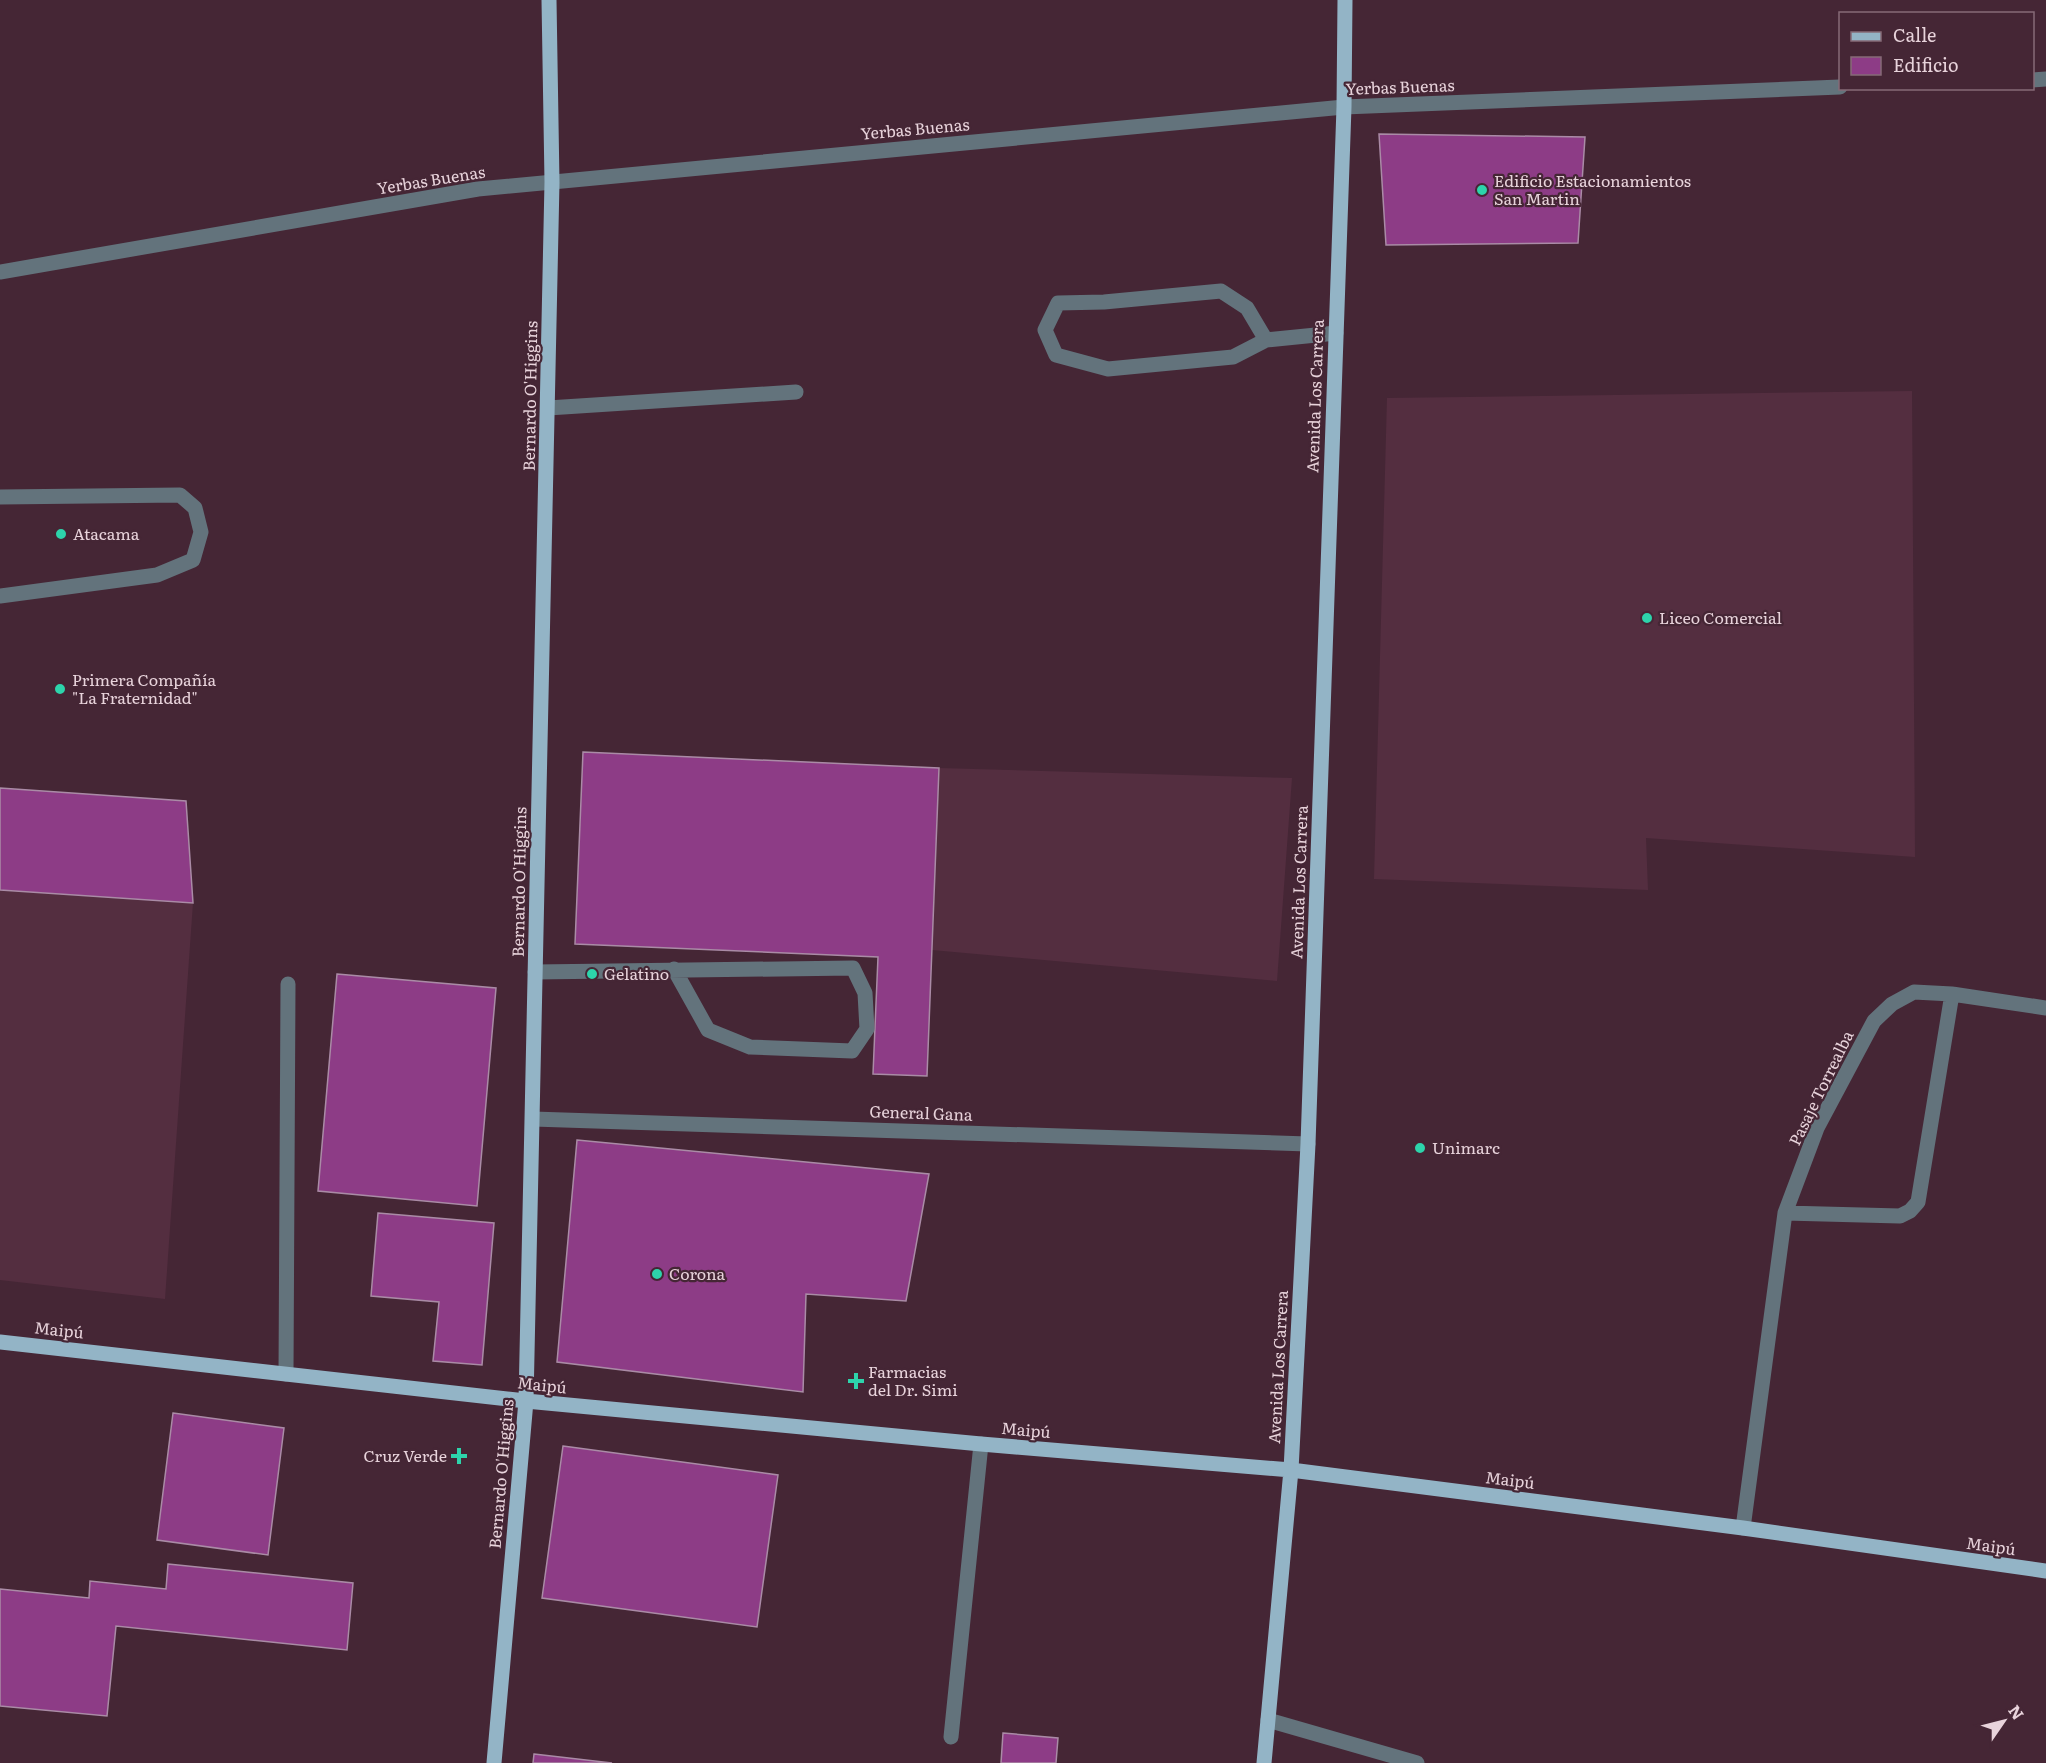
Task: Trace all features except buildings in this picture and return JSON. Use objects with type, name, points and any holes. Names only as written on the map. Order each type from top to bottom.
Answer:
[{"type":"main road","name":"Bernardo O'Higgins","points":[[494,1763],[526,1401],[552,182],[549,0]]},
{"type":"main road","name":"Avenida Los Carrera","points":[[1264,1763],[1291,1470],[1308,1144],[1344,107],[1345,0]]},
{"type":"main road","name":"Maipú","points":[[0,1342],[526,1401],[981,1444],[1291,1470],[1743,1528],[2046,1571]]},
{"type":"street","name":"Yerbas Buenas","points":[[0,272],[478,189],[1344,107],[1839,87]]},
{"type":"street","points":[[1266,340],[1246,308],[1221,291],[1104,302],[1058,303],[1045,330],[1056,355],[1108,369],[1233,357],[1266,340],[1336,333]]},
{"type":"street","points":[[548,408],[796,392]]},
{"type":"street","points":[[0,497],[180,495],[195,508],[201,532],[193,560],[157,575],[0,596]]},
{"type":"street","points":[[535,972],[674,969],[853,968],[865,993],[867,1029],[852,1051],[750,1047],[708,1030],[674,969]]},
{"type":"street","points":[[286,1374],[288,984]]},
{"type":"street","name":"Pasaje Torrealba","points":[[1743,1528],[1785,1213],[1817,1128],[1874,1022],[1892,1004],[1914,992],[1952,994],[2046,1008]]},
{"type":"street","points":[[1785,1213],[1899,1216],[1910,1211],[1918,1202],[1952,994]]},
{"type":"street","name":"General Gana","points":[[533,1119],[1308,1144]]},
{"type":"street","points":[[951,1737],[981,1444]]},
{"type":"street","points":[[1268,1720],[1417,1763]]},
{"type":"shaded area","name":"Liceo Comercial","points":[[1912,391],[1915,857],[1646,838],[1648,890],[1374,879],[1387,398]]},
{"type":"shaded area","points":[[939,768],[1292,778],[1277,981],[932,950]]},
{"type":"shaded area","points":[[0,890],[193,903],[165,1299],[0,1280]]},
{"type":"place","name":"Edificio Estacionamientos San Martin","points":[[1482,190]]},
{"type":"place","name":"Atacama","points":[[61,534]]},
{"type":"place","name":"Liceo Comercial","points":[[1647,618]]},
{"type":"place","name":"Primera Compañía \"La Fraternidad\"","points":[[60,689]]},
{"type":"place","name":"Gelatino","points":[[592,974]]},
{"type":"place","name":"Unimarc","points":[[1420,1148]]},
{"type":"place","name":"Corona","points":[[657,1274]]},
{"type":"place","name":"Farmacias del Dr. Simi","points":[[856,1381]]},
{"type":"place","name":"Cruz Verde","points":[[459,1456]]}]
